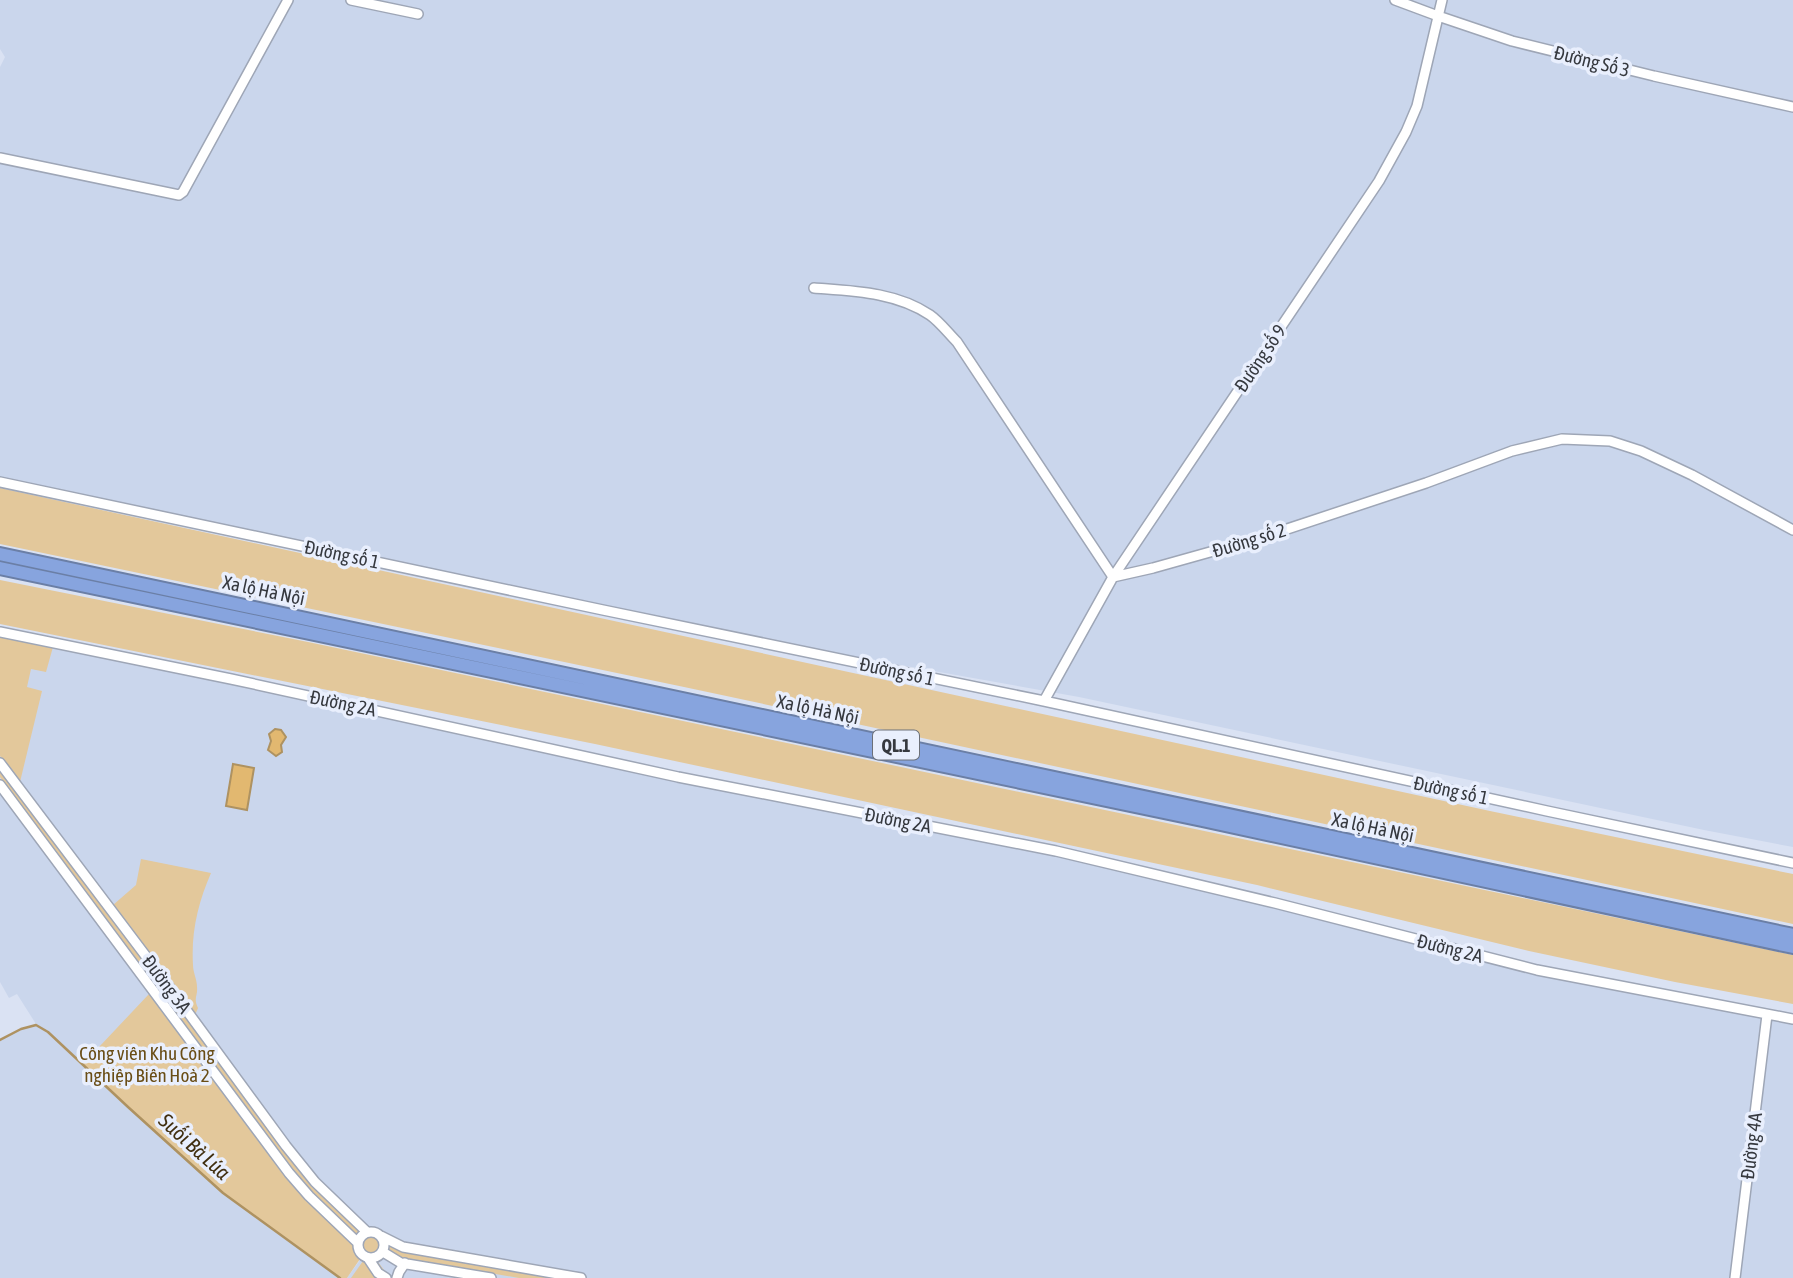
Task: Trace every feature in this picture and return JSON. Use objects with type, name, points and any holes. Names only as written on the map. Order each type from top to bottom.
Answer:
[{"type":"highway","name":"Xa lộ Hà Nội","points":[[0,554],[1793,935]]},
{"type":"highway","name":"Xa lộ Hà Nội","points":[[0,568],[295,628],[1793,947]]},
{"type":"street","points":[[0,158],[179,195],[190,180],[288,0]]},
{"type":"street","points":[[351,0],[418,14]]},
{"type":"street","name":"Đường Số 3","points":[[1395,0],[1512,41],[1793,107]]},
{"type":"street","name":"Đường số 9","points":[[1044,701],[1113,576],[1379,181],[1417,106],[1442,0]]},
{"type":"street","points":[[814,288],[884,296],[912,305],[942,325],[957,342],[1113,576]]},
{"type":"street","name":"Đường số 2","points":[[1113,576],[1153,568],[1260,538],[1512,451],[1562,439],[1610,441],[1641,451],[1692,475],[1793,530]]},
{"type":"street","name":"Đường số 1","points":[[0,482],[1044,701],[1793,863]]},
{"type":"street","name":"Đường 2A","points":[[0,632],[258,685],[678,777],[1056,851],[1275,903],[1537,970],[1793,1019]]},
{"type":"street","name":"Đường 3A","points":[[0,763],[286,1146],[315,1182],[367,1232]]},
{"type":"street","name":"Đường 3A","points":[[0,785],[289,1173],[309,1196],[358,1242]]},
{"type":"street","points":[[164,1005],[176,996]]},
{"type":"street","name":"Đường 4A","points":[[1735,1278],[1766,1015]]},
{"type":"street","points":[[386,1278],[377,1273],[368,1258],[359,1251],[358,1242],[367,1232],[374,1231],[403,1247],[582,1278]]},
{"type":"street","points":[[368,1258],[374,1258],[383,1252],[385,1244],[381,1236]]},
{"type":"street","points":[[383,1252],[401,1263],[491,1278]]},
{"type":"street","points":[[397,1278],[405,1263]]},
{"type":"shaded area","points":[[0,0],[1793,0],[1793,847],[1079,697],[793,646],[0,479],[0,67],[5,57],[0,49]]},
{"type":"shaded area","points":[[0,637],[232,684],[679,782],[1006,844],[1275,908],[1536,975],[1793,1024],[1793,1278],[347,1278],[360,1260],[284,1175],[240,1114],[128,1107],[223,1193],[340,1278],[0,1278],[0,1040],[36,1024],[17,994],[9,998],[0,982]]},
{"type":"shaded area","points":[[275,729],[281,730],[286,737],[281,745],[282,752],[276,756],[268,750],[271,741],[269,734]]},
{"type":"shaded area","points":[[233,764],[254,768],[247,810],[226,806]]},
{"type":"green space","points":[[0,488],[1490,811],[1793,874],[1793,924],[0,544]]},
{"type":"green space","points":[[0,580],[308,642],[1793,955],[1793,1004],[1529,951],[1257,885],[595,744],[0,624]]},
{"type":"green space","points":[[0,637],[53,647],[46,672],[31,669],[27,687],[42,691],[20,782],[0,756]]},
{"type":"green space","points":[[0,771],[170,996],[166,1000],[0,777]]},
{"type":"green space","points":[[141,859],[211,873],[202,895],[194,929],[193,965],[198,1008],[195,1015],[113,905],[136,885]]},
{"type":"green space","name":"Công viên Khu Công nghiệp Biên Hoà 2","points":[[149,994],[284,1175],[353,1245],[360,1259],[347,1278],[340,1278],[223,1193],[82,1065]]},
{"type":"green space","points":[[174,1001],[282,1149],[311,1186],[359,1231],[356,1234],[312,1193],[293,1170],[169,1004]]},
{"type":"green space","points":[[371,1236],[377,1239],[380,1245],[377,1251],[371,1254],[365,1251],[362,1245],[365,1239]]},
{"type":"green space","points":[[390,1245],[402,1252],[552,1278],[519,1278],[402,1258],[389,1250]]},
{"type":"green space","points":[[363,1261],[378,1262],[390,1278],[351,1278]]},
{"type":"waterway","name":"Suối Bà Lúa","points":[[0,1040],[36,1025],[48,1032],[223,1193],[340,1278]]}]
